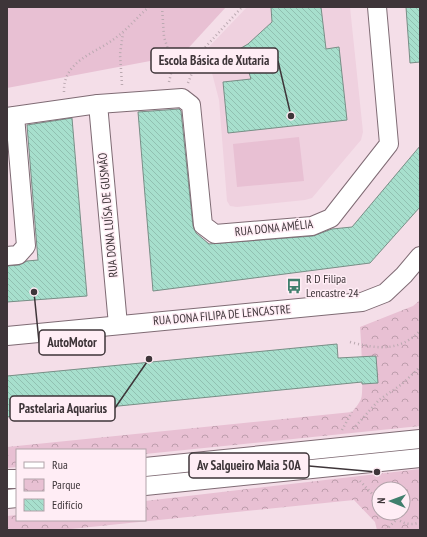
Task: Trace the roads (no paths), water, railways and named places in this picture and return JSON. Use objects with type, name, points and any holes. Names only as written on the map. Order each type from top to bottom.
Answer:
[{"type":"street","name":"RUA DONA AMÉLIA","points":[[98,104],[182,98],[191,106],[203,225],[215,234],[312,226],[331,218],[389,144],[377,7]]},
{"type":"street","points":[[7,256],[18,255],[26,246],[11,116],[98,104]]},
{"type":"street","name":"RUA DONA LUÍSA DE GUSMÃO","points":[[98,104],[118,325]]},
{"type":"street","name":"RUA DONA FILIPA DE LENCASTRE","points":[[7,336],[362,302],[385,293],[404,275],[420,256]]},
{"type":"street","points":[[146,467],[420,440]]},
{"type":"street","points":[[146,486],[420,458]]},
{"type":"place","name":"Escola Básica de Xutaria","points":[[291,116]]},
{"type":"place","name":"R D Filipa Lencastre 24","points":[[294,286]]},
{"type":"place","name":"AutoMotor","points":[[34,292]]},
{"type":"place","name":"Pastelaria Aquarius","points":[[149,359]]},
{"type":"place","name":"Av Salgueiro Maia 50A","points":[[377,472]]}]
